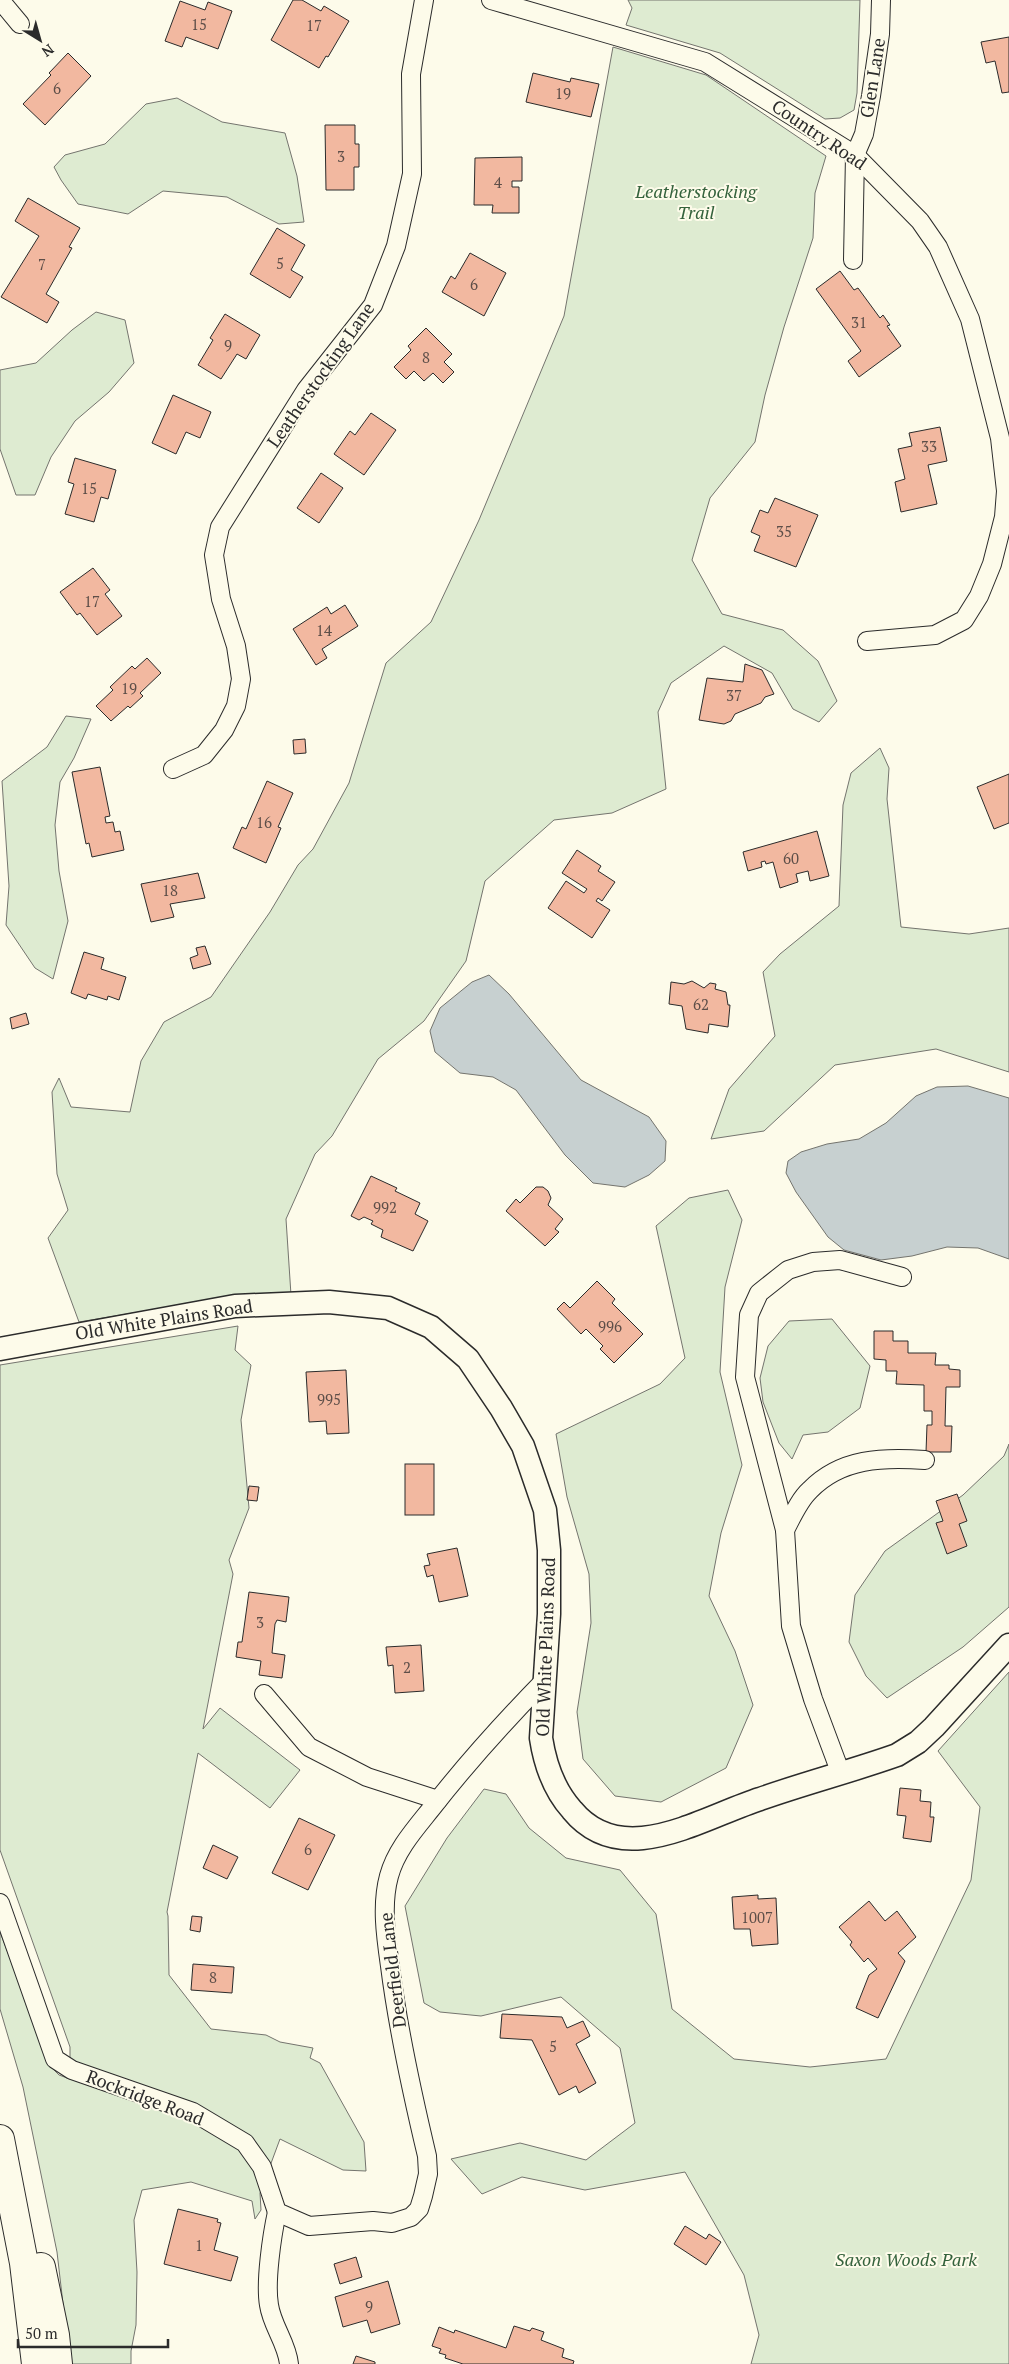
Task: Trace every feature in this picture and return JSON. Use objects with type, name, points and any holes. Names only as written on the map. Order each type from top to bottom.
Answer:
[{"type":"highway","points":[[2,2147],[24,2263],[36,2364]]},
{"type":"highway","points":[[2,2147],[22,2200],[35,2244],[46,2289],[58,2364]]},
{"type":"street","points":[[0,0],[20,24]]},
{"type":"street","name":"Leatherstocking Lane","points":[[173,769],[204,755],[224,730],[236,706],[241,679],[236,646],[221,599],[214,555],[220,527],[306,390],[373,305],[396,246],[412,174],[411,74],[424,0]]},
{"type":"street","name":"Country Road","points":[[491,0],[705,62],[855,155],[874,172],[920,221],[938,247],[970,319],[1000,438],[1006,491],[1004,517],[992,564],[979,596],[964,620],[935,635],[867,641]]},
{"type":"street","name":"Glen Lane","points":[[855,155],[864,134],[871,96],[880,34],[881,0]]},
{"type":"street","points":[[853,260],[855,155]]},
{"type":"street","points":[[841,1774],[813,1699],[791,1626],[785,1530],[746,1377],[749,1315],[759,1293],[788,1270],[813,1262],[840,1260],[902,1277]]},
{"type":"street","name":"Old White Plains Road","points":[[0,1348],[235,1306],[329,1302],[388,1308],[431,1328],[468,1359],[501,1408],[523,1446],[532,1477],[545,1510],[549,1550],[549,1614],[541,1738],[545,1761],[565,1802],[582,1824],[602,1834],[620,1839],[639,1840],[666,1834],[760,1799],[897,1755],[918,1742],[950,1711],[1009,1646]]},
{"type":"street","points":[[785,1530],[809,1491],[835,1471],[858,1462],[897,1458],[925,1460]]},
{"type":"street","name":"Deerfield Lane","points":[[277,2212],[309,2226],[372,2221],[392,2223],[411,2217],[419,2209],[428,2174],[427,2156],[404,2052],[392,1985],[386,1936],[386,1893],[389,1875],[405,1842],[438,1800],[495,1731],[544,1681]]},
{"type":"street","points":[[264,1694],[309,1748],[367,1777],[438,1800]]},
{"type":"street","name":"Rockridge Road","points":[[0,1903],[54,2059],[72,2070],[193,2112],[244,2143],[262,2167],[277,2212]]},
{"type":"street","points":[[277,2212],[271,2238],[269,2306],[288,2354],[289,2364]]},
{"type":"green space","points":[[628,0],[860,0],[857,93],[854,110],[840,118],[825,119],[720,53],[626,25],[632,8]]},
{"type":"green space","name":"Leatherstocking Trail","points":[[613,47],[706,75],[826,156],[815,193],[813,238],[784,327],[765,395],[755,442],[710,498],[692,560],[722,614],[783,630],[818,661],[837,701],[819,722],[793,709],[772,673],[724,646],[671,683],[658,712],[666,789],[612,813],[554,820],[485,881],[466,961],[424,1021],[378,1059],[332,1136],[315,1154],[286,1219],[291,1295],[235,1296],[79,1322],[48,1238],[68,1210],[57,1174],[52,1092],[59,1078],[71,1107],[130,1112],[141,1061],[164,1022],[211,997],[270,912],[298,865],[313,849],[349,783],[386,663],[431,622],[479,520],[564,316]]},
{"type":"green space","points":[[177,98],[222,122],[285,133],[297,176],[304,222],[279,224],[227,197],[163,191],[128,214],[78,204],[54,167],[65,155],[105,144],[146,104]]},
{"type":"green space","points":[[96,312],[125,320],[134,363],[109,392],[75,421],[51,457],[35,495],[16,495],[0,449],[0,370],[36,363],[72,330]]},
{"type":"green space","points":[[66,716],[91,719],[74,758],[60,782],[55,825],[59,871],[68,921],[53,979],[35,968],[6,925],[9,886],[2,781],[47,747]]},
{"type":"green space","points":[[880,748],[889,768],[887,799],[901,927],[969,934],[1009,928],[1009,1072],[936,1049],[835,1065],[764,1131],[711,1139],[729,1089],[775,1036],[763,972],[780,954],[839,906],[843,805],[851,773]]},
{"type":"green space","points":[[728,1190],[742,1220],[725,1287],[720,1372],[742,1465],[721,1533],[709,1596],[735,1651],[753,1705],[726,1768],[661,1802],[615,1796],[583,1759],[577,1712],[591,1623],[589,1574],[567,1497],[556,1434],[660,1384],[685,1358],[656,1226],[689,1198]]},
{"type":"green space","points":[[832,1319],[870,1366],[860,1408],[828,1432],[803,1435],[792,1459],[779,1443],[763,1402],[760,1378],[768,1346],[789,1321]]},
{"type":"green space","points":[[238,1326],[235,1350],[251,1365],[241,1420],[249,1508],[229,1560],[233,1574],[203,1729],[220,1708],[300,1770],[270,1808],[198,1753],[167,1912],[169,1975],[211,2029],[266,2035],[280,2042],[313,2048],[310,2058],[320,2063],[364,2142],[366,2171],[343,2170],[280,2139],[260,2193],[261,2210],[255,2219],[252,2201],[191,2182],[142,2190],[134,2220],[137,2272],[136,2325],[131,2351],[131,2364],[70,2364],[57,2252],[23,2087],[0,2009],[0,1932],[52,2068],[59,2075],[70,2079],[70,2047],[0,1850],[0,1365]]},
{"type":"green space","points":[[1009,1444],[1009,1607],[963,1647],[887,1698],[866,1676],[849,1642],[855,1595],[885,1551],[963,1495],[1004,1456]]},
{"type":"green space","name":"Saxon Woods Park","points":[[1009,1672],[1009,2364],[751,2364],[759,2335],[744,2275],[685,2172],[585,2190],[522,2177],[482,2194],[451,2159],[520,2143],[586,2160],[635,2123],[620,2048],[561,1997],[481,2016],[440,2012],[424,2003],[405,1906],[447,1838],[484,1789],[506,1794],[529,1828],[566,1858],[620,1870],[656,1914],[672,2009],[734,2059],[810,2067],[886,2059],[971,1880],[980,1807],[938,1751]]},
{"type":"shaded area","points":[[489,975],[509,994],[581,1080],[649,1117],[666,1141],[665,1161],[649,1175],[625,1187],[593,1183],[565,1155],[516,1090],[493,1077],[460,1073],[435,1052],[430,1031],[440,1008],[472,982]]},
{"type":"shaded area","points":[[968,1086],[1009,1098],[1009,1259],[978,1248],[947,1247],[912,1256],[881,1260],[844,1250],[828,1237],[796,1192],[786,1173],[788,1161],[801,1152],[827,1144],[859,1139],[886,1123],[916,1096],[937,1087]]},
{"type":"building","points":[[293,0],[302,0],[321,11],[324,6],[349,21],[328,57],[326,56],[319,68],[271,40]]},
{"type":"building","points":[[180,1],[205,10],[208,2],[232,11],[218,49],[186,37],[182,47],[165,41]]},
{"type":"building","points":[[1009,37],[1009,92],[1002,93],[995,61],[986,63],[981,42]]},
{"type":"building","points":[[68,53],[91,76],[45,125],[23,104],[51,75],[49,73]]},
{"type":"building","points":[[533,73],[570,82],[571,78],[599,84],[591,117],[526,102]]},
{"type":"building","points":[[325,125],[355,125],[355,144],[359,144],[359,167],[354,167],[354,190],[326,190]]},
{"type":"building","points":[[522,157],[522,181],[512,181],[512,187],[519,187],[519,213],[492,213],[493,205],[474,205],[475,158]]},
{"type":"building","points":[[28,198],[80,228],[69,247],[72,248],[46,294],[59,302],[47,323],[1,297],[39,236],[15,221]]},
{"type":"building","points":[[277,228],[305,245],[291,270],[303,277],[290,298],[250,274]]},
{"type":"building","points":[[470,253],[506,273],[484,316],[442,292],[451,276],[455,279]]},
{"type":"building","points":[[840,271],[854,290],[858,288],[880,318],[883,315],[890,325],[887,326],[901,346],[859,377],[848,361],[861,351],[816,289]]},
{"type":"building","points":[[225,314],[260,335],[246,359],[237,354],[221,379],[198,365],[213,340],[210,338]]},
{"type":"building","points":[[426,328],[452,354],[444,362],[454,372],[443,383],[433,373],[424,381],[414,371],[406,379],[394,367],[411,350],[408,346]]},
{"type":"building","points":[[173,395],[211,412],[200,438],[186,432],[176,454],[152,443]]},
{"type":"building","points":[[371,413],[396,430],[364,475],[334,454],[350,431],[355,435]]},
{"type":"building","points":[[940,427],[947,461],[928,465],[937,504],[901,512],[895,482],[905,479],[898,449],[912,446],[909,433]]},
{"type":"building","points":[[75,458],[116,470],[108,499],[101,497],[94,522],[65,514],[74,484],[68,482]]},
{"type":"building","points":[[321,473],[343,488],[319,523],[297,508]]},
{"type":"building","points":[[775,498],[818,515],[796,567],[754,551],[760,536],[751,532],[760,510],[768,513]]},
{"type":"building","points":[[93,568],[110,590],[105,594],[122,616],[97,635],[80,613],[77,615],[60,592]]},
{"type":"building","points":[[345,605],[358,626],[322,649],[327,658],[316,665],[293,629],[327,607],[331,614]]},
{"type":"building","points":[[147,658],[161,673],[140,693],[143,696],[111,721],[96,706],[113,690],[110,687],[132,666],[135,669]]},
{"type":"building","points":[[745,664],[762,670],[774,694],[765,697],[761,703],[735,714],[731,721],[724,724],[699,720],[707,678],[743,682]]},
{"type":"building","points":[[305,739],[306,753],[294,754],[293,740]]},
{"type":"building","points":[[100,767],[110,816],[105,817],[106,823],[113,822],[115,832],[120,831],[124,850],[92,857],[89,843],[86,844],[72,772]]},
{"type":"building","points":[[1009,774],[1009,823],[994,829],[977,787]]},
{"type":"building","points":[[267,781],[293,793],[278,827],[281,828],[266,863],[233,848],[242,827],[246,829]]},
{"type":"building","points":[[817,831],[829,876],[810,881],[808,871],[796,874],[798,882],[780,888],[773,862],[766,864],[765,861],[761,862],[762,867],[748,871],[743,852]]},
{"type":"building","points":[[577,850],[601,866],[598,871],[615,882],[602,901],[598,898],[596,901],[610,910],[592,938],[548,908],[566,881],[584,893],[587,889],[562,873]]},
{"type":"building","points":[[198,873],[205,898],[170,904],[174,917],[151,922],[141,884]]},
{"type":"building","points":[[205,946],[211,964],[193,969],[190,958],[198,955],[196,948]]},
{"type":"building","points":[[84,952],[104,958],[101,969],[126,977],[119,1000],[108,996],[107,1000],[88,994],[86,999],[71,993]]},
{"type":"building","points":[[692,981],[704,988],[710,983],[716,984],[715,989],[726,992],[728,1005],[730,1005],[728,1027],[709,1024],[708,1033],[686,1029],[682,1006],[669,1004],[671,982],[684,984]]},
{"type":"building","points":[[26,1013],[29,1024],[12,1029],[10,1018]]},
{"type":"building","points":[[371,1176],[397,1188],[395,1191],[420,1203],[415,1214],[428,1221],[413,1251],[381,1237],[383,1230],[371,1224],[373,1221],[364,1217],[359,1220],[351,1216]]},
{"type":"building","points":[[536,1187],[543,1187],[548,1191],[551,1198],[548,1205],[563,1219],[555,1229],[559,1232],[545,1246],[506,1211],[516,1199],[520,1203]]},
{"type":"building","points":[[597,1281],[615,1299],[612,1303],[643,1334],[614,1363],[600,1349],[603,1346],[586,1329],[581,1334],[557,1309],[564,1302],[570,1308]]},
{"type":"building","points":[[874,1331],[893,1331],[893,1341],[908,1341],[908,1353],[936,1353],[935,1365],[949,1365],[949,1369],[960,1370],[960,1387],[946,1387],[945,1426],[952,1426],[951,1452],[926,1452],[927,1425],[932,1425],[932,1411],[924,1411],[924,1385],[896,1384],[897,1371],[886,1371],[886,1360],[874,1359]]},
{"type":"building","points":[[346,1370],[349,1433],[327,1434],[326,1421],[309,1422],[306,1372]]},
{"type":"building","points":[[405,1464],[434,1464],[434,1515],[405,1515]]},
{"type":"building","points":[[249,1486],[259,1487],[257,1501],[247,1500]]},
{"type":"building","points":[[957,1494],[967,1521],[959,1524],[967,1546],[947,1554],[936,1523],[943,1521],[936,1501]]},
{"type":"building","points":[[457,1548],[468,1596],[439,1602],[433,1575],[427,1577],[424,1566],[430,1565],[427,1554]]},
{"type":"building","points":[[249,1592],[289,1597],[286,1622],[277,1620],[275,1624],[272,1653],[285,1655],[282,1678],[259,1675],[261,1661],[236,1657],[238,1642],[242,1642]]},
{"type":"building","points":[[421,1645],[424,1691],[395,1693],[393,1665],[388,1666],[386,1647]]},
{"type":"building","points":[[900,1788],[921,1790],[920,1801],[931,1802],[930,1817],[934,1817],[931,1842],[903,1838],[906,1816],[897,1815]]},
{"type":"building","points":[[299,1818],[335,1835],[308,1890],[272,1873]]},
{"type":"building","points":[[213,1845],[238,1857],[227,1879],[203,1868]]},
{"type":"building","points":[[758,1895],[758,1899],[776,1898],[778,1944],[752,1946],[750,1929],[734,1929],[732,1897]]},
{"type":"building","points":[[869,1901],[885,1921],[897,1911],[916,1937],[898,1953],[905,1961],[878,2018],[856,2008],[869,1975],[877,1969],[868,1958],[864,1962],[850,1945],[852,1942],[839,1927]]},
{"type":"building","points":[[192,1916],[202,1917],[200,1932],[190,1930]]},
{"type":"building","points":[[193,1964],[234,1967],[232,1993],[191,1990]]},
{"type":"building","points":[[502,2014],[562,2017],[567,2028],[583,2021],[590,2036],[576,2044],[596,2083],[579,2093],[576,2086],[559,2095],[532,2040],[500,2038]]},
{"type":"building","points":[[178,2209],[218,2219],[217,2222],[221,2223],[214,2250],[238,2257],[231,2281],[164,2264]]},
{"type":"building","points":[[685,2226],[706,2239],[709,2234],[721,2242],[706,2265],[674,2244]]},
{"type":"building","points":[[356,2257],[362,2277],[340,2284],[334,2264]]},
{"type":"building","points":[[388,2281],[400,2324],[371,2333],[367,2320],[343,2327],[335,2297]]},
{"type":"building","points":[[514,2326],[530,2331],[532,2328],[544,2332],[541,2340],[564,2349],[562,2357],[574,2361],[573,2364],[463,2364],[445,2358],[446,2355],[439,2353],[441,2349],[432,2346],[439,2327],[454,2333],[455,2330],[506,2348]]},
{"type":"building","points":[[356,2356],[375,2362],[375,2364],[353,2364]]}]
